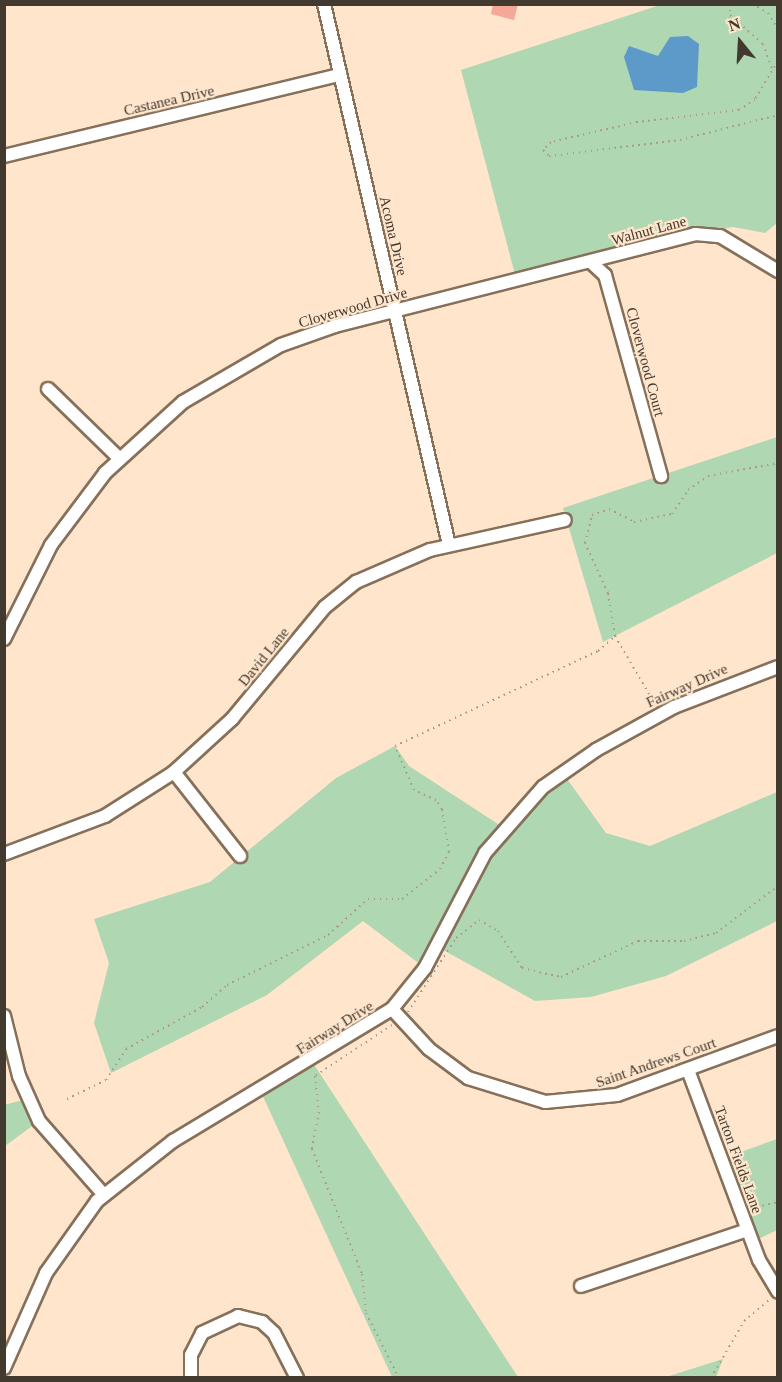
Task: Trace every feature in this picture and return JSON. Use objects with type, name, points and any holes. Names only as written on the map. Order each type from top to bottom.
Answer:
[{"type":"street","name":"Acoma Drive","points":[[324,4],[449,545]]},
{"type":"street","name":"Castanea Drive","points":[[4,156],[340,75]]},
{"type":"street","name":"Walnut Lane","points":[[592,263],[704,234],[720,236],[777,271]]},
{"type":"street","name":"Cloverwood Drive","points":[[4,639],[51,545],[119,458],[183,402],[245,363],[296,339],[395,310],[592,263]]},
{"type":"street","name":"Cloverwood Court","points":[[592,263],[605,275],[661,476]]},
{"type":"street","points":[[48,389],[119,458]]},
{"type":"street","name":"David Lane","points":[[4,854],[105,816],[174,772],[232,719],[337,596],[385,566],[449,545],[565,520]]},
{"type":"street","name":"Fairway Drive","points":[[4,1368],[58,1252],[104,1195],[173,1141],[392,1009],[425,968],[480,860],[526,804],[562,772],[660,714],[777,667]]},
{"type":"street","points":[[174,772],[240,856]]},
{"type":"street","name":"Saint Andrews Court","points":[[392,1009],[447,1064],[482,1085],[529,1100],[593,1100],[688,1070],[777,1036]]},
{"type":"street","points":[[4,1017],[19,1076],[39,1121],[104,1195]]},
{"type":"street","name":"Tarton Fields Lane","points":[[688,1070],[747,1230],[777,1292]]},
{"type":"street","points":[[581,1286],[747,1230]]},
{"type":"street","points":[[191,1377],[191,1355],[202,1333],[238,1317],[262,1322],[274,1333],[297,1377]]},
{"type":"path","points":[[730,4],[730,15],[763,44],[772,69]]},
{"type":"path","points":[[752,4],[768,13],[777,29]]},
{"type":"path","points":[[777,61],[755,99],[739,110],[636,122],[551,142],[543,150],[549,156],[680,140],[777,115]]},
{"type":"path","points":[[660,714],[615,636],[609,593],[585,543],[592,515],[609,509],[634,522],[672,514],[688,490],[708,476],[777,463]]},
{"type":"path","points":[[67,1100],[106,1080],[126,1049],[202,1007],[226,985],[270,959],[345,924],[368,899],[411,894],[440,869],[449,852],[442,809],[436,800],[414,790],[394,746],[598,651],[615,636]]},
{"type":"path","points":[[409,1011],[456,938],[479,920],[498,931],[522,968],[561,977],[638,941],[684,941],[716,933],[777,886]]},
{"type":"path","points":[[393,1024],[315,1076],[318,1112],[312,1149],[362,1274],[366,1313],[399,1377]]},
{"type":"path","points":[[741,1212],[777,1202]]},
{"type":"path","points":[[711,1377],[744,1321],[777,1292]]},
{"type":"green space","points":[[660,5],[777,5],[777,223],[765,233],[733,227],[687,235],[517,282],[461,70]]},
{"type":"green space","points":[[777,437],[777,553],[603,642],[563,508]]},
{"type":"green space","points":[[395,746],[409,766],[504,828],[562,772],[606,833],[650,846],[777,792],[777,921],[666,976],[591,997],[535,1001],[436,946],[425,968],[363,921],[267,995],[111,1073],[94,1023],[109,963],[94,919],[210,882],[336,778]]},
{"type":"green space","points":[[311,1060],[518,1377],[392,1377],[260,1090]]},
{"type":"green space","points":[[27,1099],[39,1121],[5,1146],[4,1105]]},
{"type":"green space","points":[[777,1139],[777,1230],[752,1242],[721,1159]]},
{"type":"green space","points":[[723,1359],[716,1377],[666,1377]]},
{"type":"water","points":[[688,36],[699,44],[697,87],[683,93],[634,90],[624,57],[629,46],[658,56],[670,37]]},
{"type":"building","points":[[493,4],[518,4],[514,20],[491,14]]}]
